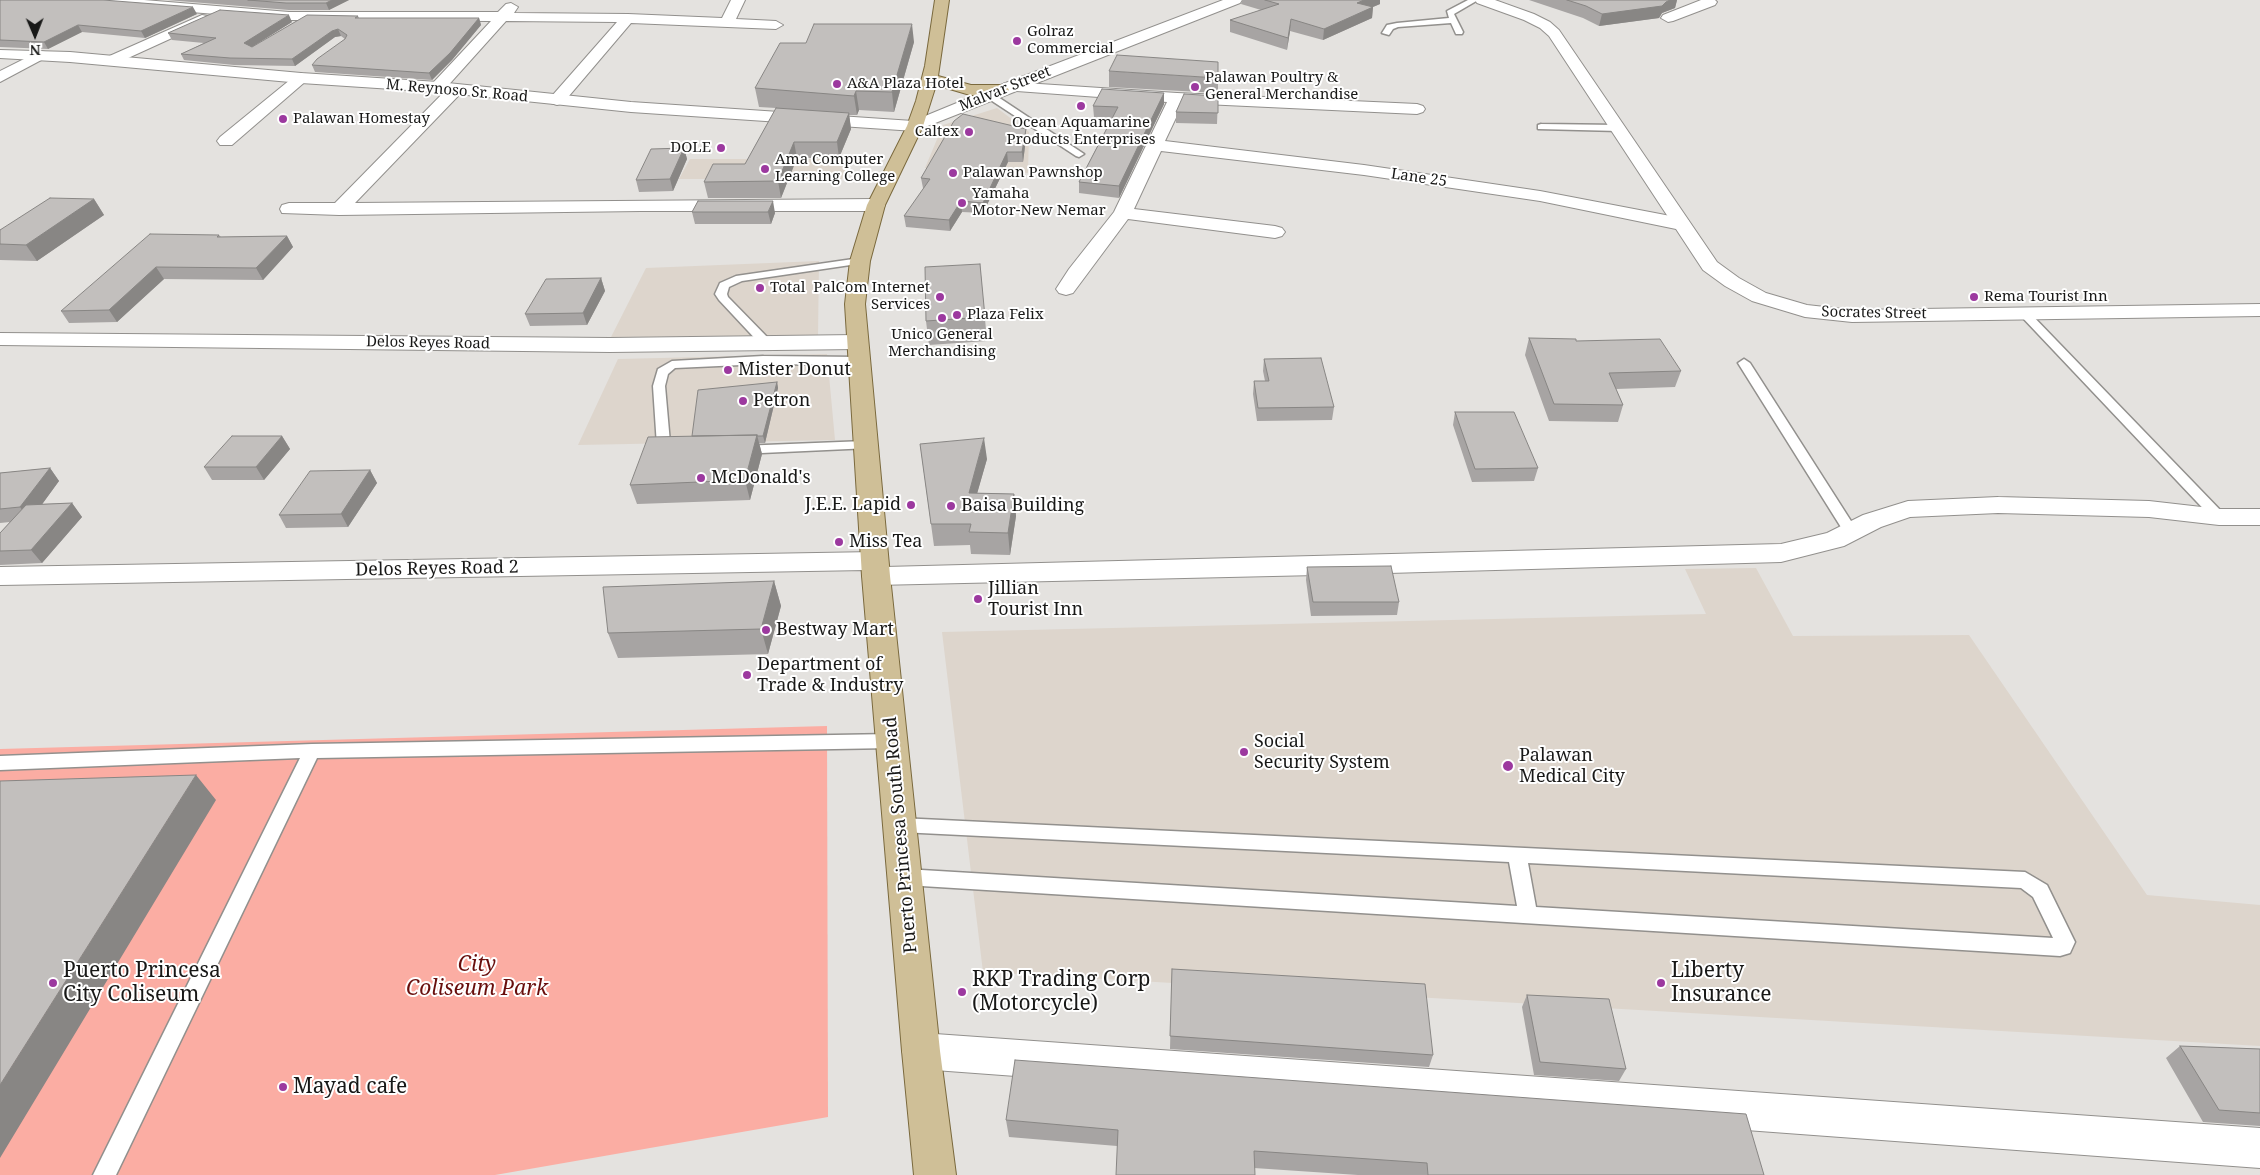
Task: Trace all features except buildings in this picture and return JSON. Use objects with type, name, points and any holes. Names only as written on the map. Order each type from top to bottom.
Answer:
[{"type":"main road","name":"Puerto Princesa South Road","points":[[935,1175],[921,1051],[875,568],[854,304],[860,261],[876,205],[915,126],[930,79],[938,38],[942,0]]},
{"type":"main road","points":[[930,79],[970,90],[1000,91]]},
{"type":"street","points":[[94,0],[220,11],[312,16],[628,18],[776,25]]},
{"type":"street","points":[[110,61],[245,0]]},
{"type":"street","points":[[438,87],[517,0]]},
{"type":"street","points":[[727,23],[738,0]]},
{"type":"street","name":"Malvar Street","points":[[915,126],[1235,0]]},
{"type":"street","name":"Socrates Street","points":[[1482,0],[1529,17],[1554,33],[1620,128],[1710,266],[1732,282],[1759,297],[1805,311],[1852,316],[2260,310]]},
{"type":"street","points":[[1668,18],[1710,2],[1708,0]]},
{"type":"street","points":[[336,16],[358,4]]},
{"type":"street","points":[[557,100],[628,18]]},
{"type":"street","name":"M. Reynoso Sr. Road","points":[[0,54],[40,55],[438,87],[557,100],[915,126]]},
{"type":"street","points":[[0,77],[40,55]]},
{"type":"street","points":[[226,141],[313,62]]},
{"type":"street","points":[[339,209],[455,90]]},
{"type":"street","points":[[1000,91],[1417,109]]},
{"type":"street","points":[[1066,290],[1076,272],[1123,213],[1177,98]]},
{"type":"street","name":"Lane 25","points":[[1155,145],[1355,168],[1520,193],[1681,224]]},
{"type":"street","points":[[289,209],[641,205],[876,205]]},
{"type":"street","points":[[1123,213],[1275,232]]},
{"type":"street","name":"Delos Reyes Road","points":[[0,339],[673,355],[766,343],[858,351]]},
{"type":"street","name":"Delos Reyes Road 2","points":[[0,576],[1317,566],[1781,553],[1835,540],[1872,521],[1908,509],[1988,506],[2149,510],[2219,517],[2260,517]]},
{"type":"street","points":[[921,1051],[2260,1148]]},
{"type":"lane","points":[[1459,32],[1450,13],[1474,0]]},
{"type":"lane","points":[[295,26],[312,16]]},
{"type":"lane","points":[[1386,33],[1390,27],[1397,25],[1453,20]]},
{"type":"lane","points":[[1000,91],[1079,154]]},
{"type":"lane","points":[[1541,127],[1620,128]]},
{"type":"lane","points":[[766,343],[723,298],[721,294],[724,285],[740,278],[860,261]]},
{"type":"lane","points":[[2024,313],[2219,517]]},
{"type":"lane","points":[[684,450],[664,446],[659,386],[662,372],[673,355],[763,360],[858,351]]},
{"type":"lane","points":[[1744,363],[1851,532]]},
{"type":"lane","points":[[728,450],[865,445]]},
{"type":"lane","points":[[0,763],[312,751],[892,741]]},
{"type":"lane","points":[[104,1175],[312,751]]},
{"type":"lane","points":[[900,825],[2025,880],[2040,891],[2065,942],[2063,947],[2060,947],[905,877]]},
{"type":"lane","points":[[1517,855],[1528,915]]},
{"type":"shaded area","points":[[997,108],[1029,132],[1028,173],[925,168],[943,125]]},
{"type":"shaded area","name":"Ama Computer Learning College","points":[[690,159],[849,159],[842,179],[679,179]]},
{"type":"shaded area","points":[[819,261],[818,336],[611,337],[646,268]]},
{"type":"shaded area","points":[[827,354],[835,440],[578,445],[618,359]]},
{"type":"shaded area","name":"Palawan Medical City","points":[[1756,568],[1793,636],[1969,635],[2147,895],[2260,905],[2260,1046],[983,972],[942,632],[1706,614],[1685,569]]},
{"type":"green space","name":"City Coliseum Park","points":[[827,726],[828,1117],[495,1175],[0,1175],[0,749]]},
{"type":"place","name":"Golraz Commercial","points":[[1017,41]]},
{"type":"place","name":"A&A Plaza Hotel","points":[[837,84]]},
{"type":"place","name":"Palawan Poultry & General Merchandise","points":[[1195,87]]},
{"type":"place","name":"Ocean Aquamarine Products Enterprises","points":[[1081,106]]},
{"type":"place","name":"Palawan Homestay","points":[[283,119]]},
{"type":"place","name":"Caltex","points":[[969,132]]},
{"type":"place","name":"DOLE","points":[[721,148]]},
{"type":"place","name":"Ama Computer Learning College","points":[[765,169]]},
{"type":"place","name":"Palawan Pawnshop","points":[[953,173]]},
{"type":"place","name":"Yamaha Motor-New Nemar","points":[[962,203]]},
{"type":"place","name":"Total","points":[[760,288]]},
{"type":"place","name":"PalCom Internet Services","points":[[940,297]]},
{"type":"place","name":"Rema Tourist Inn","points":[[1974,297]]},
{"type":"place","name":"Plaza Felix","points":[[957,315]]},
{"type":"place","name":"Unico General Merchandising","points":[[942,318]]},
{"type":"place","name":"Mister Donut","points":[[728,370]]},
{"type":"place","name":"Petron","points":[[743,401]]},
{"type":"place","name":"McDonald's","points":[[701,478]]},
{"type":"place","name":"J.E.E. Lapid","points":[[911,505]]},
{"type":"place","name":"Baisa Building","points":[[951,506]]},
{"type":"place","name":"Miss Tea","points":[[839,542]]},
{"type":"place","name":"Jillian Tourist Inn","points":[[978,599]]},
{"type":"place","name":"Bestway Mart","points":[[766,630]]},
{"type":"place","name":"Department of Trade & Industry","points":[[747,675]]},
{"type":"place","name":"Social Security System","points":[[1244,752]]},
{"type":"place","name":"Palawan Medical City","points":[[1508,766]]},
{"type":"place","name":"Puerto Princesa City Coliseum","points":[[53,983]]},
{"type":"place","name":"Liberty Insurance","points":[[1661,983]]},
{"type":"place","name":"RKP Trading Corp (Motorcycle)","points":[[962,992]]},
{"type":"place","name":"Mayad cafe","points":[[283,1087]]}]
